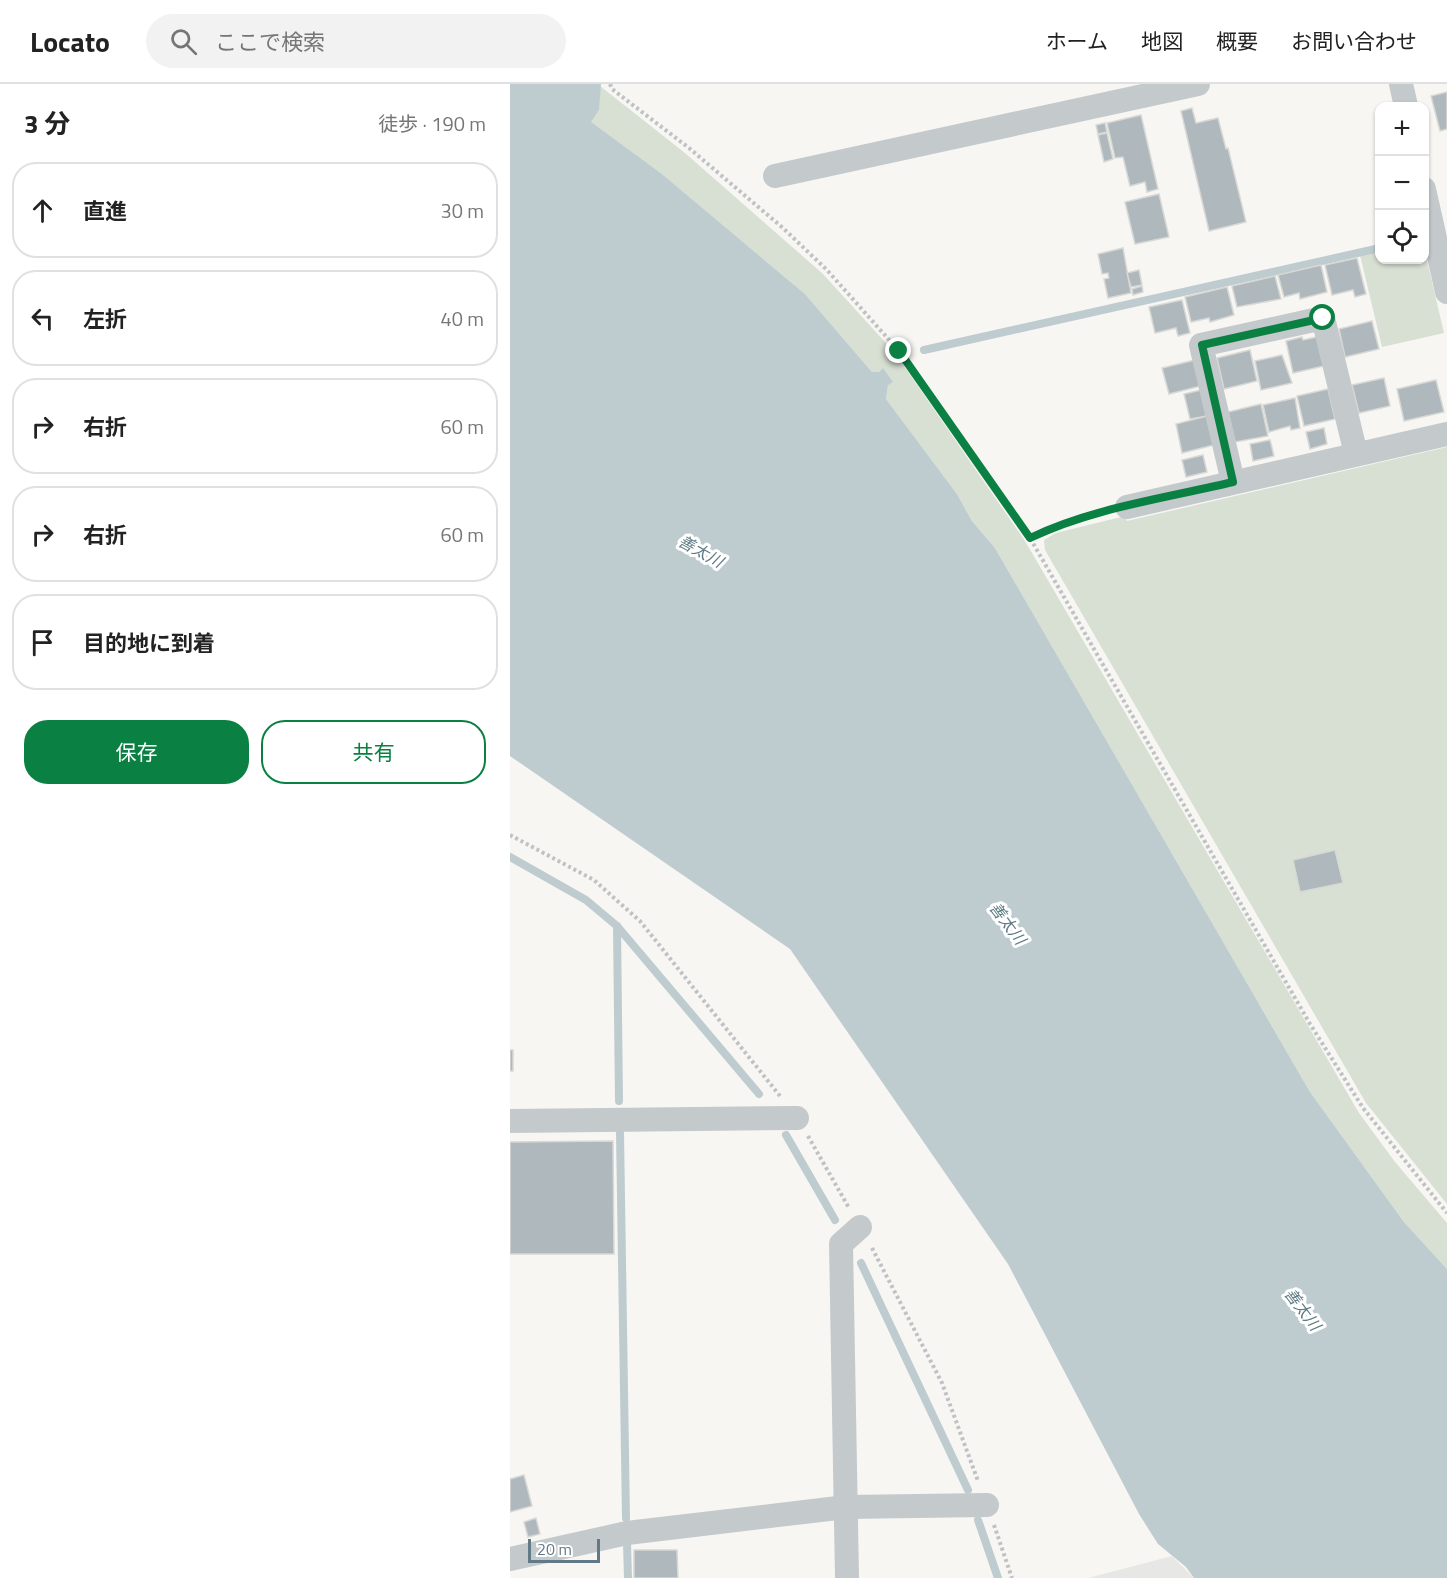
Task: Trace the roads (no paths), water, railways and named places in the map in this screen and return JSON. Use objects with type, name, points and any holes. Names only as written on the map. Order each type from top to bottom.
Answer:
[{"type":"street","points":[[775,176],[1198,84]]},
{"type":"street","points":[[1401,84],[1405,102]]},
{"type":"street","points":[[1429,208],[1447,292]]},
{"type":"street","points":[[1233,482],[1202,345],[1323,318],[1356,454]]},
{"type":"street","points":[[1127,507],[1447,434]]},
{"type":"street","points":[[510,1121],[797,1118]]},
{"type":"street","points":[[848,1578],[841,1244],[860,1227]]},
{"type":"street","points":[[510,1559],[627,1533],[846,1507],[987,1505]]},
{"type":"water","name":"善太川","points":[[510,84],[601,84],[599,110],[591,122],[662,174],[805,294],[872,372],[879,372],[883,368],[893,382],[888,385],[886,399],[957,494],[972,521],[995,548],[1310,1092],[1404,1222],[1447,1269],[1447,1578],[1194,1578],[1186,1567],[1158,1544],[1139,1514],[1008,1264],[790,949],[510,756]]},
{"type":"waterway","points":[[924,350],[1375,249]]},
{"type":"waterway","points":[[510,857],[586,900],[617,926],[759,1094]]},
{"type":"waterway","points":[[617,926],[619,1101]]},
{"type":"waterway","points":[[620,1133],[626,1518]]},
{"type":"waterway","points":[[786,1135],[835,1220]]},
{"type":"waterway","points":[[861,1263],[968,1490]]},
{"type":"waterway","points":[[978,1520],[998,1578]]},
{"type":"waterway","points":[[627,1543],[628,1578]]}]
